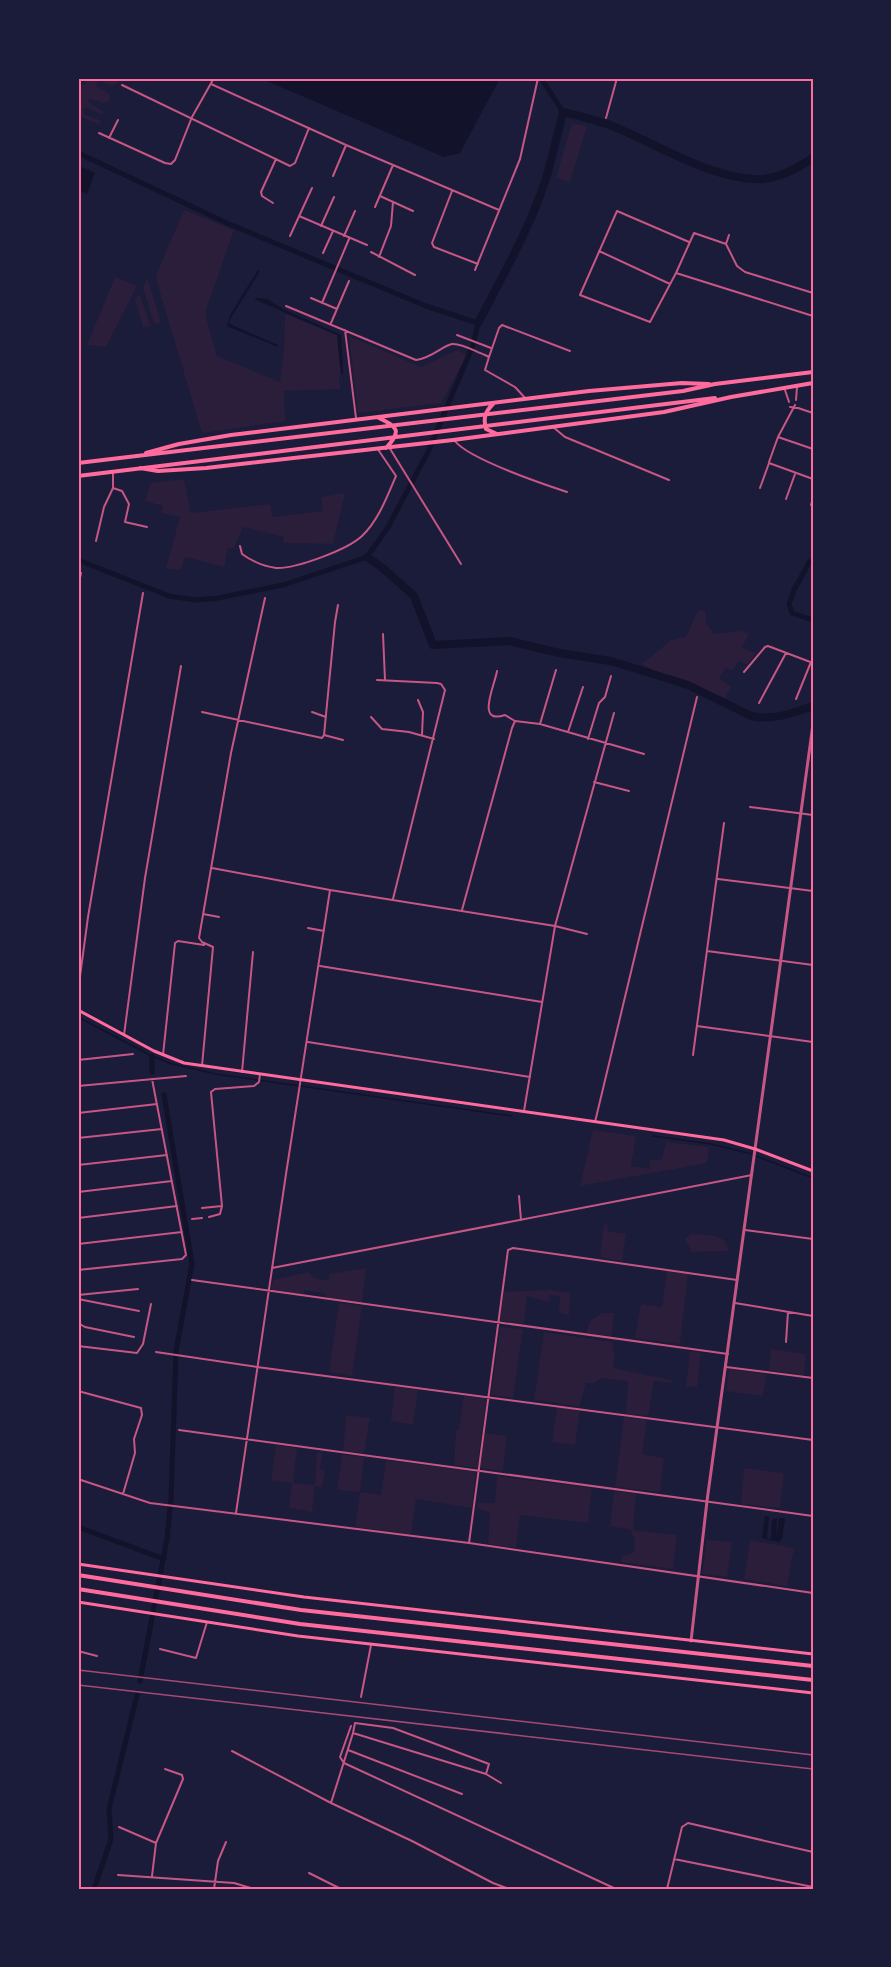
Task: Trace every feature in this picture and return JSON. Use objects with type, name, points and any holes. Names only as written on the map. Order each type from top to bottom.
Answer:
[{"type":"main road","points":[[78,463],[683,391],[715,384],[813,372]]},
{"type":"main road","points":[[140,468],[176,471],[454,440],[664,412],[784,386],[813,383]]},
{"type":"main road","points":[[136,456],[179,444],[231,435],[526,399],[672,384],[715,384]]},
{"type":"main road","points":[[78,476],[731,397]]},
{"type":"main road","points":[[493,404],[486,412],[486,427],[498,434]]},
{"type":"main road","points":[[378,418],[392,424],[396,430],[395,438],[387,448]]},
{"type":"main road","points":[[78,1010],[163,1055],[184,1063],[243,1072],[260,1078],[724,1140],[813,1171]]},
{"type":"main road","points":[[78,1564],[314,1598],[813,1654]]},
{"type":"main road","points":[[78,1575],[302,1610],[813,1666]]},
{"type":"main road","points":[[78,1588],[300,1624],[813,1680]]},
{"type":"main road","points":[[78,1602],[370,1644],[813,1693]]},
{"type":"street","points":[[99,133],[165,164],[171,164],[175,160],[192,117],[214,78]]},
{"type":"street","points":[[475,270],[520,159],[538,78]]},
{"type":"street","points":[[606,118],[617,78]]},
{"type":"street","points":[[211,84],[499,210]]},
{"type":"street","points":[[122,85],[276,159],[294,165],[309,128]]},
{"type":"street","points":[[109,138],[118,120]]},
{"type":"street","points":[[333,176],[346,145]]},
{"type":"street","points":[[273,203],[262,196],[261,192],[276,159]]},
{"type":"street","points":[[375,207],[393,165]]},
{"type":"street","points":[[290,236],[312,188]]},
{"type":"street","points":[[452,191],[432,243],[434,247],[478,264]]},
{"type":"street","points":[[380,196],[413,211]]},
{"type":"street","points":[[321,226],[334,197]]},
{"type":"street","points":[[379,257],[391,226],[393,202]]},
{"type":"street","points":[[689,242],[617,211],[580,295],[650,322],[676,273],[694,232],[726,244],[737,266],[746,272],[813,292]]},
{"type":"street","points":[[344,236],[356,212]]},
{"type":"street","points":[[299,216],[367,245]]},
{"type":"street","points":[[323,253],[333,231]]},
{"type":"street","points":[[726,244],[729,235]]},
{"type":"street","points":[[322,303],[350,238]]},
{"type":"street","points":[[599,251],[670,284]]},
{"type":"street","points":[[371,252],[415,275]]},
{"type":"street","points":[[676,273],[813,316]]},
{"type":"street","points":[[331,323],[350,281]]},
{"type":"street","points":[[311,298],[337,309]]},
{"type":"street","points":[[286,306],[416,360],[427,358],[455,344],[487,356]]},
{"type":"street","points":[[526,399],[515,387],[485,370],[487,356],[499,328],[504,325],[570,351]]},
{"type":"street","points":[[345,330],[357,421]]},
{"type":"street","points":[[459,336],[490,348]]},
{"type":"street","points":[[796,400],[797,385]]},
{"type":"street","points":[[784,386],[791,412]]},
{"type":"street","points":[[789,404],[813,413]]},
{"type":"street","points":[[760,488],[778,437],[795,406]]},
{"type":"street","points":[[553,427],[565,436],[669,480]]},
{"type":"street","points":[[778,437],[813,449]]},
{"type":"street","points":[[454,440],[465,450],[519,475],[567,492]]},
{"type":"street","points":[[240,546],[242,554],[254,562],[278,568],[293,566],[340,549],[361,537],[383,507],[396,477],[377,448]]},
{"type":"street","points":[[387,448],[460,564]]},
{"type":"street","points":[[769,463],[813,479]]},
{"type":"street","points":[[96,541],[104,507],[113,488],[113,471]]},
{"type":"street","points":[[786,499],[795,473]]},
{"type":"street","points":[[113,488],[122,490],[129,504],[125,522],[147,527]]},
{"type":"street","points":[[810,505],[813,498]]},
{"type":"street","points":[[78,587],[81,573]]},
{"type":"street","points":[[78,990],[88,917],[143,593]]},
{"type":"street","points":[[207,945],[200,939],[203,914],[238,719],[265,598]]},
{"type":"street","points":[[324,735],[334,622],[338,605]]},
{"type":"street","points":[[383,634],[385,680]]},
{"type":"street","points":[[744,672],[765,647],[771,646],[812,663],[796,699]]},
{"type":"street","points":[[759,703],[786,652]]},
{"type":"street","points":[[124,1035],[145,878],[181,666]]},
{"type":"street","points":[[540,724],[556,670]]},
{"type":"street","points":[[497,671],[488,704],[492,716],[496,718],[505,715],[515,722],[540,724],[644,754]]},
{"type":"street","points":[[588,739],[599,703],[605,697],[610,676]]},
{"type":"street","points":[[377,680],[437,683],[444,687],[445,695],[393,899]]},
{"type":"street","points":[[568,733],[583,687]]},
{"type":"street","points":[[595,1122],[697,697]]},
{"type":"street","points":[[418,700],[423,712],[422,735]]},
{"type":"street","points":[[202,712],[317,738],[322,738],[324,735],[343,740]]},
{"type":"street","points":[[312,712],[326,717]]},
{"type":"street","points":[[524,1112],[555,926],[614,713]]},
{"type":"street","points":[[371,717],[382,729],[434,739]]},
{"type":"street","points":[[462,909],[515,722]]},
{"type":"street","points":[[691,1641],[707,1501],[813,724]]},
{"type":"street","points":[[594,782],[630,791]]},
{"type":"street","points":[[750,807],[813,815]]},
{"type":"street","points":[[693,1055],[724,823]]},
{"type":"street","points":[[211,867],[330,890],[462,909],[587,934]]},
{"type":"street","points":[[716,879],[813,891]]},
{"type":"street","points":[[236,1513],[330,890]]},
{"type":"street","points":[[203,914],[219,917]]},
{"type":"street","points":[[308,928],[324,931]]},
{"type":"street","points":[[163,1055],[175,943],[178,940],[207,945],[213,947],[202,1066]]},
{"type":"street","points":[[707,951],[813,965]]},
{"type":"street","points":[[243,1072],[253,952]]},
{"type":"street","points":[[319,966],[542,1002]]},
{"type":"street","points":[[697,1026],[813,1042]]},
{"type":"street","points":[[308,1042],[530,1077]]},
{"type":"street","points":[[78,1060],[133,1054]]},
{"type":"street","points":[[78,1086],[186,1076]]},
{"type":"street","points":[[209,1217],[220,1214],[222,1206],[211,1092],[215,1089],[250,1087],[260,1078]]},
{"type":"street","points":[[78,1270],[182,1259],[186,1252],[152,1079]]},
{"type":"street","points":[[78,1113],[157,1104]]},
{"type":"street","points":[[78,1138],[162,1129]]},
{"type":"street","points":[[78,1165],[166,1155]]},
{"type":"street","points":[[272,1268],[752,1175]]},
{"type":"street","points":[[78,1192],[172,1181]]},
{"type":"street","points":[[519,1196],[521,1220]]},
{"type":"street","points":[[78,1218],[177,1206]]},
{"type":"street","points":[[202,1208],[222,1206]]},
{"type":"street","points":[[192,1219],[202,1218]]},
{"type":"street","points":[[745,1230],[813,1239]]},
{"type":"street","points":[[78,1244],[182,1232]]},
{"type":"street","points":[[468,1543],[497,1323],[510,1248],[738,1280]]},
{"type":"street","points":[[192,1280],[728,1354]]},
{"type":"street","points":[[78,1297],[138,1290]]},
{"type":"street","points":[[78,1297],[139,1311]]},
{"type":"street","points":[[78,1346],[137,1353],[144,1344],[151,1304]]},
{"type":"street","points":[[735,1304],[813,1316]]},
{"type":"street","points":[[786,1342],[788,1312]]},
{"type":"street","points":[[78,1323],[86,1328],[134,1337]]},
{"type":"street","points":[[156,1352],[813,1440]]},
{"type":"street","points":[[726,1367],[813,1378]]},
{"type":"street","points":[[78,1391],[141,1408],[142,1414],[135,1439],[135,1453],[123,1494]]},
{"type":"street","points":[[179,1430],[813,1516]]},
{"type":"street","points":[[78,1479],[162,1504],[468,1543],[813,1593]]},
{"type":"street","points":[[160,1649],[196,1658],[207,1622]]},
{"type":"street","points":[[361,1697],[370,1644]]},
{"type":"street","points":[[78,1651],[97,1656]]},
{"type":"street","points":[[331,1803],[356,1723],[393,1728],[489,1764],[486,1774]]},
{"type":"street","points":[[351,1726],[340,1757],[344,1763],[616,1889]]},
{"type":"street","points":[[353,1733],[486,1774],[501,1782]]},
{"type":"street","points":[[348,1750],[462,1794]]},
{"type":"street","points":[[232,1751],[331,1803],[509,1889]]},
{"type":"street","points":[[153,1876],[156,1843],[183,1779],[182,1775],[165,1768]]},
{"type":"street","points":[[667,1889],[682,1827],[688,1823],[813,1852]]},
{"type":"street","points":[[119,1827],[156,1843]]},
{"type":"street","points":[[214,1889],[218,1860],[226,1842]]},
{"type":"street","points":[[674,1859],[813,1887]]},
{"type":"street","points":[[309,1873],[341,1889]]},
{"type":"street","points":[[118,1875],[234,1883],[254,1889]]},
{"type":"shaded area","points":[[88,78],[119,78],[117,84],[111,86],[98,79],[96,86],[110,94],[110,100],[105,103],[90,99],[88,102],[104,112],[102,114],[85,107],[83,109],[84,114],[101,121],[98,124],[81,117],[78,118],[80,93],[78,85],[84,85]]},
{"type":"shaded area","points":[[260,78],[500,78],[460,153],[444,157]]},
{"type":"shaded area","points":[[572,123],[587,126],[570,182],[556,178]]},
{"type":"shaded area","points":[[82,167],[95,173],[87,194],[78,190],[78,176]]},
{"type":"shaded area","points":[[184,210],[234,230],[206,310],[217,356],[280,382],[285,314],[337,335],[341,374],[339,376],[340,389],[284,391],[285,421],[202,433],[156,279]]},
{"type":"shaded area","points":[[258,270],[260,271],[229,321],[230,324],[278,345],[278,347],[227,326],[230,315]]},
{"type":"shaded area","points":[[115,277],[137,286],[106,347],[87,345]]},
{"type":"shaded area","points":[[147,279],[161,322],[154,324],[143,287]]},
{"type":"shaded area","points":[[139,293],[151,326],[143,327],[135,300]]},
{"type":"shaded area","points":[[254,299],[267,299],[283,309],[341,335],[343,374],[341,374],[337,335]]},
{"type":"shaded area","points":[[349,336],[421,367],[457,350],[467,355],[441,403],[358,413]]},
{"type":"shaded area","points":[[184,479],[191,513],[270,504],[273,517],[323,511],[321,497],[345,493],[333,544],[283,543],[284,537],[243,527],[234,548],[228,548],[224,567],[185,557],[181,570],[166,568],[180,517],[161,513],[163,506],[145,501],[150,483]]},
{"type":"shaded area","points":[[698,610],[705,611],[707,624],[714,634],[738,631],[749,633],[742,648],[756,653],[747,665],[738,661],[733,670],[726,668],[719,678],[731,687],[725,698],[642,664],[671,640],[686,637]]},
{"type":"shaded area","points":[[593,1130],[636,1136],[631,1166],[650,1169],[650,1160],[662,1160],[666,1142],[709,1147],[707,1163],[580,1186]]},
{"type":"shaded area","points":[[607,1223],[608,1231],[626,1234],[622,1261],[600,1257],[604,1224]]},
{"type":"shaded area","points":[[691,1234],[720,1238],[727,1245],[728,1251],[692,1252],[685,1239]]},
{"type":"shaded area","points":[[366,1268],[362,1303],[327,1298],[324,1293],[304,1290],[304,1295],[271,1290],[273,1280],[309,1272],[314,1278],[329,1281],[329,1274]]},
{"type":"shaded area","points":[[667,1271],[688,1274],[680,1344],[635,1338],[641,1304],[662,1307]]},
{"type":"shaded area","points":[[549,1290],[571,1293],[569,1315],[559,1313],[560,1296],[550,1295],[549,1302],[527,1296],[524,1323],[500,1321],[504,1292]]},
{"type":"shaded area","points":[[339,1303],[362,1306],[352,1376],[329,1372]]},
{"type":"shaded area","points":[[602,1313],[614,1313],[612,1336],[586,1333],[590,1321]]},
{"type":"shaded area","points":[[500,1327],[523,1329],[513,1398],[491,1395]]},
{"type":"shaded area","points":[[544,1332],[612,1342],[615,1357],[613,1368],[671,1380],[673,1383],[654,1381],[648,1416],[626,1414],[628,1381],[601,1378],[594,1383],[586,1383],[579,1407],[534,1399]]},
{"type":"shaded area","points":[[771,1349],[806,1354],[804,1375],[769,1370]]},
{"type":"shaded area","points":[[690,1351],[701,1353],[697,1387],[686,1386]]},
{"type":"shaded area","points":[[729,1369],[767,1374],[763,1396],[726,1391]]},
{"type":"shaded area","points":[[395,1387],[418,1390],[413,1425],[391,1421]]},
{"type":"shaded area","points":[[464,1396],[483,1398],[486,1401],[477,1468],[454,1465],[456,1430],[459,1429]]},
{"type":"shaded area","points":[[557,1407],[580,1411],[575,1445],[552,1442]]},
{"type":"shaded area","points":[[346,1415],[370,1418],[364,1453],[343,1451]]},
{"type":"shaded area","points":[[624,1417],[647,1420],[642,1454],[664,1458],[660,1492],[615,1487]]},
{"type":"shaded area","points":[[485,1433],[507,1436],[503,1471],[480,1468]]},
{"type":"shaded area","points":[[276,1445],[297,1448],[293,1483],[315,1485],[317,1452],[323,1453],[320,1469],[325,1470],[322,1487],[315,1486],[312,1512],[289,1508],[292,1483],[271,1480]]},
{"type":"shaded area","points":[[342,1455],[364,1457],[360,1492],[337,1490]]},
{"type":"shaded area","points":[[386,1460],[476,1472],[472,1508],[416,1499],[411,1534],[355,1527],[360,1492],[381,1495]]},
{"type":"shaded area","points":[[744,1468],[784,1473],[780,1508],[741,1504]]},
{"type":"shaded area","points":[[497,1476],[592,1488],[588,1523],[520,1515],[516,1548],[488,1544],[490,1512],[478,1509],[478,1503],[495,1503]]},
{"type":"shaded area","points":[[614,1491],[636,1494],[633,1530],[677,1535],[673,1569],[621,1562],[622,1556],[631,1554],[635,1550],[635,1538],[632,1530],[610,1526]]},
{"type":"shaded area","points":[[765,1516],[769,1517],[767,1538],[769,1539],[771,1538],[772,1520],[777,1518],[776,1540],[779,1518],[785,1518],[782,1539],[779,1542],[762,1538]]},
{"type":"shaded area","points":[[707,1540],[732,1542],[727,1577],[702,1574]]},
{"type":"shaded area","points":[[750,1540],[794,1548],[787,1586],[744,1579]]},
{"type":"waterway","points":[[541,78],[563,112]]},
{"type":"waterway","points":[[478,323],[533,213],[547,175],[563,112],[612,126],[706,168],[745,178],[763,179],[777,176],[813,158]]},
{"type":"waterway","points":[[78,153],[229,224],[426,306],[478,323],[473,345],[428,452],[388,527],[367,557],[283,585],[196,600],[169,596],[78,560]]},
{"type":"waterway","points":[[367,557],[414,596],[433,645],[509,641],[559,653],[611,661],[688,685],[751,716],[775,717],[813,706]]},
{"type":"waterway","points":[[813,559],[794,590],[789,604],[792,613],[813,620]]},
{"type":"waterway","points":[[78,1017],[172,1064],[216,1074],[511,1116]]},
{"type":"waterway","points":[[152,1056],[152,1072]]},
{"type":"waterway","points":[[140,1681],[167,1539],[171,1499],[176,1351],[192,1264],[164,1095]]},
{"type":"waterway","points":[[653,1136],[711,1144],[752,1154]]},
{"type":"waterway","points":[[756,1156],[813,1178]]},
{"type":"waterway","points":[[78,1527],[164,1559]]},
{"type":"waterway","points":[[94,1889],[111,1839],[109,1809],[137,1695]]},
{"type":"railway","points":[[78,1670],[813,1755]]},
{"type":"railway","points":[[78,1685],[813,1769]]}]
